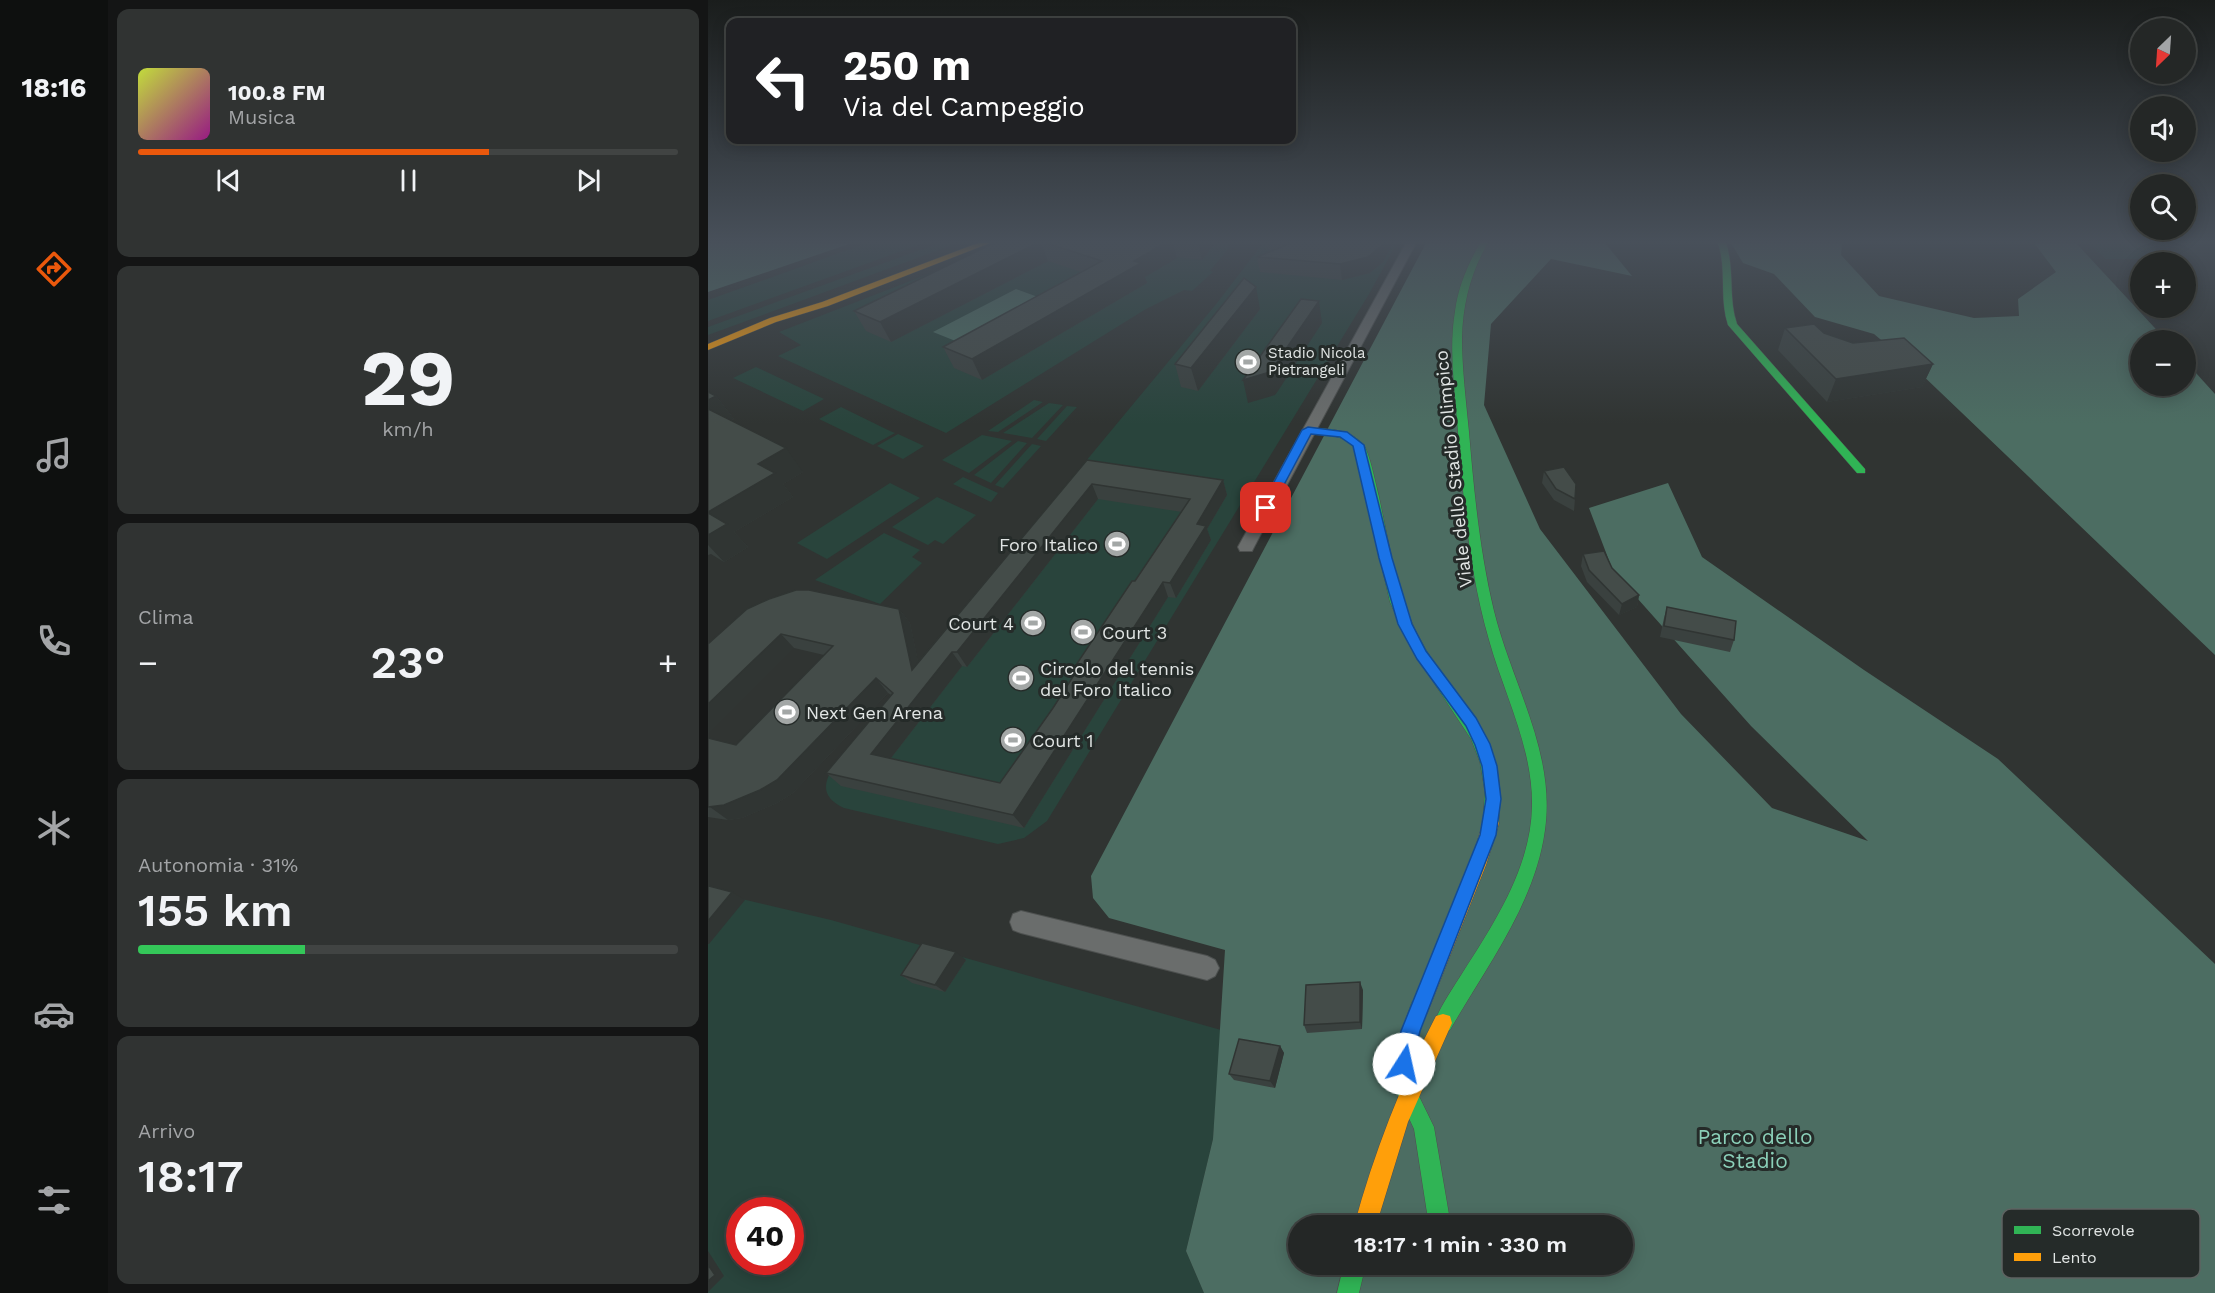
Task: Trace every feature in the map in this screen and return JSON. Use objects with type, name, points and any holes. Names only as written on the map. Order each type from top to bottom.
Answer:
[{"type":"main road","name":"Viale dello Stadio Olimpico","points":[[1368,1215],[1385,1154],[1408,1094],[1433,1042],[1523,880],[1540,818],[1539,789],[1532,757],[1500,654],[1484,594],[1476,550],[1457,348],[1461,303]]},
{"type":"main road","points":[[1725,303],[1733,325],[1861,471]]},
{"type":"main road","points":[[708,346],[773,320],[825,304]]},
{"type":"main road","points":[[708,357],[825,304]]},
{"type":"main road","points":[[1308,430],[1343,434],[1358,445],[1385,558],[1405,624],[1422,655],[1471,722],[1483,744],[1492,777],[1493,799],[1485,844],[1407,1040],[1404,1064],[1408,1094],[1417,1108],[1424,1127],[1430,1180],[1438,1215]]},
{"type":"main road","points":[[1348,1293],[1352,1275]]},
{"type":"street","points":[[1246,547],[1378,303]]},
{"type":"street","points":[[1021,922],[1207,968]]},
{"type":"shaded area","points":[[708,303],[757,303],[708,321]]},
{"type":"shaded area","points":[[773,303],[794,303],[708,335],[708,327]]},
{"type":"shaded area","points":[[853,303],[1157,303],[946,433],[778,356],[801,345],[779,332]]},
{"type":"shaded area","points":[[988,303],[1045,303],[968,346],[933,332]]},
{"type":"shaded area","name":"Foro Italico","points":[[1217,303],[1363,303],[1047,821],[1024,838],[998,844],[844,808],[830,798],[826,787],[829,774],[838,760]]},
{"type":"shaded area","points":[[756,367],[824,399],[803,411],[733,378]]},
{"type":"shaded area","points":[[1034,400],[1043,402],[998,432],[988,431]]},
{"type":"shaded area","points":[[1049,403],[1063,405],[1032,438],[1003,433]]},
{"type":"shaded area","points":[[1067,406],[1077,407],[1046,441],[1037,439]]},
{"type":"shaded area","points":[[841,407],[895,433],[873,445],[819,419]]},
{"type":"shaded area","points":[[898,434],[924,446],[903,459],[877,446]]},
{"type":"shaded area","points":[[982,435],[1012,441],[969,473],[942,460]]},
{"type":"shaded area","points":[[1018,441],[1027,443],[991,483],[974,475]]},
{"type":"shaded area","points":[[1032,444],[1041,446],[1003,488],[995,485]]},
{"type":"shaded area","points":[[963,477],[998,493],[991,502],[953,484]]},
{"type":"shaded area","points":[[890,483],[920,498],[827,559],[797,543]]},
{"type":"shaded area","points":[[937,497],[976,515],[943,544],[935,540],[928,545],[892,527]]},
{"type":"shaded area","points":[[884,533],[920,550],[912,557],[922,563],[880,604],[815,580]]},
{"type":"shaded area","points":[[708,891],[831,920],[1221,1030],[1213,1139],[1186,1251],[1204,1293],[708,1293]]},
{"type":"green space","name":"Parco dello Stadio","points":[[1394,303],[1510,303],[1491,324],[1484,405],[1540,529],[1681,714],[1772,808],[1868,841],[1751,726],[1613,571],[1589,508],[1668,483],[1702,557],[1864,670],[1998,759],[2215,964],[2215,1293],[1204,1293],[1186,1251],[1213,1139],[1225,950],[1109,918],[1093,898],[1091,876]]},
{"type":"green space","points":[[1802,303],[1911,303],[1974,318],[2019,316],[2018,303],[2130,303],[2130,318],[2146,318],[2157,330],[2130,330],[2130,396],[2196,396],[2196,373],[2215,394],[2215,655],[1916,369],[1874,334],[1815,317]]},
{"type":"building","points":[[870,303],[917,303],[880,322],[854,311]]},
{"type":"building","points":[[1024,303],[1070,303],[972,359],[943,347]]},
{"type":"building","points":[[1224,303],[1243,303],[1191,368],[1175,364]]},
{"type":"building","points":[[1298,303],[1317,303],[1270,372],[1243,380]]},
{"type":"building","points":[[1814,324],[1824,333],[1853,343],[1904,338],[1933,364],[1836,379],[1785,328]]},
{"type":"building","points":[[708,392],[716,396],[708,400]]},
{"type":"building","points":[[708,409],[786,448],[758,464],[775,473],[708,512]]},
{"type":"building","points":[[1087,460],[1223,480],[1197,524],[1206,526],[1170,583],[1163,582],[1013,815],[826,773],[893,693],[876,678],[777,780],[724,805],[708,807],[708,738],[736,745],[833,646],[781,634],[708,704],[708,644],[747,609],[796,590],[809,590],[899,609],[912,670]],"holes":[[[1092,484],[1190,499],[1135,581],[1132,581],[1072,671],[1076,672],[1053,708],[1000,783],[871,754],[952,652],[957,652]]]},
{"type":"building","points":[[1564,467],[1576,484],[1575,499],[1556,489],[1544,471]]},
{"type":"building","points":[[708,513],[727,524],[708,535]]},
{"type":"building","points":[[1604,551],[1612,568],[1639,595],[1622,604],[1589,570],[1583,554]]},
{"type":"building","points":[[1667,607],[1736,621],[1734,640],[1664,626]]},
{"type":"building","points":[[708,887],[732,892],[708,921]]},
{"type":"building","points":[[922,943],[956,952],[935,985],[901,975]]},
{"type":"building","points":[[1360,982],[1360,1022],[1304,1025],[1306,985]]},
{"type":"building","points":[[1239,1039],[1280,1046],[1270,1081],[1229,1074]]},
{"type":"building","points":[[708,1265],[715,1275],[708,1281]]},
{"type":"traffic: fast","points":[[1443,1023],[1511,908],[1531,858],[1540,807],[1534,758],[1528,734],[1495,639],[1477,556],[1458,363],[1457,337],[1461,303]]},
{"type":"traffic: fast","points":[[1727,303],[1733,325],[1861,471]]},
{"type":"traffic: fast","points":[[1307,431],[1342,434],[1354,440],[1360,449],[1366,464],[1388,569],[1403,618],[1431,669],[1464,714],[1487,762],[1492,791],[1491,823]]},
{"type":"traffic: fast","points":[[1419,1009],[1406,1044],[1404,1079],[1408,1095],[1424,1127],[1438,1215]]},
{"type":"traffic: fast","points":[[1348,1293],[1352,1275]]},
{"type":"traffic: slow","points":[[708,347],[773,320],[827,303]]},
{"type":"traffic: slow","points":[[1419,1009],[1478,865],[1491,823]]},
{"type":"traffic: slow","points":[[1368,1215],[1398,1122],[1430,1047],[1443,1023]]},
{"type":"place","name":"Stadio Nicola Pietrangeli","points":[[1248,362]]},
{"type":"place","name":"Foro Italico","points":[[1117,544]]},
{"type":"place","name":"Court 4","points":[[1033,623]]},
{"type":"place","name":"Court 3","points":[[1083,632]]},
{"type":"place","name":"Circolo del tennis del Foro Italico","points":[[1021,678]]},
{"type":"place","name":"Next Gen Arena","points":[[787,712]]},
{"type":"place","name":"Court 1","points":[[1013,740]]},
{"type":"route","points":[[1266,508],[1308,430],[1343,434],[1353,439],[1358,445],[1385,558],[1405,624],[1422,655],[1471,722],[1483,744],[1490,766],[1493,799],[1488,835],[1410,1031],[1404,1064]]}]
